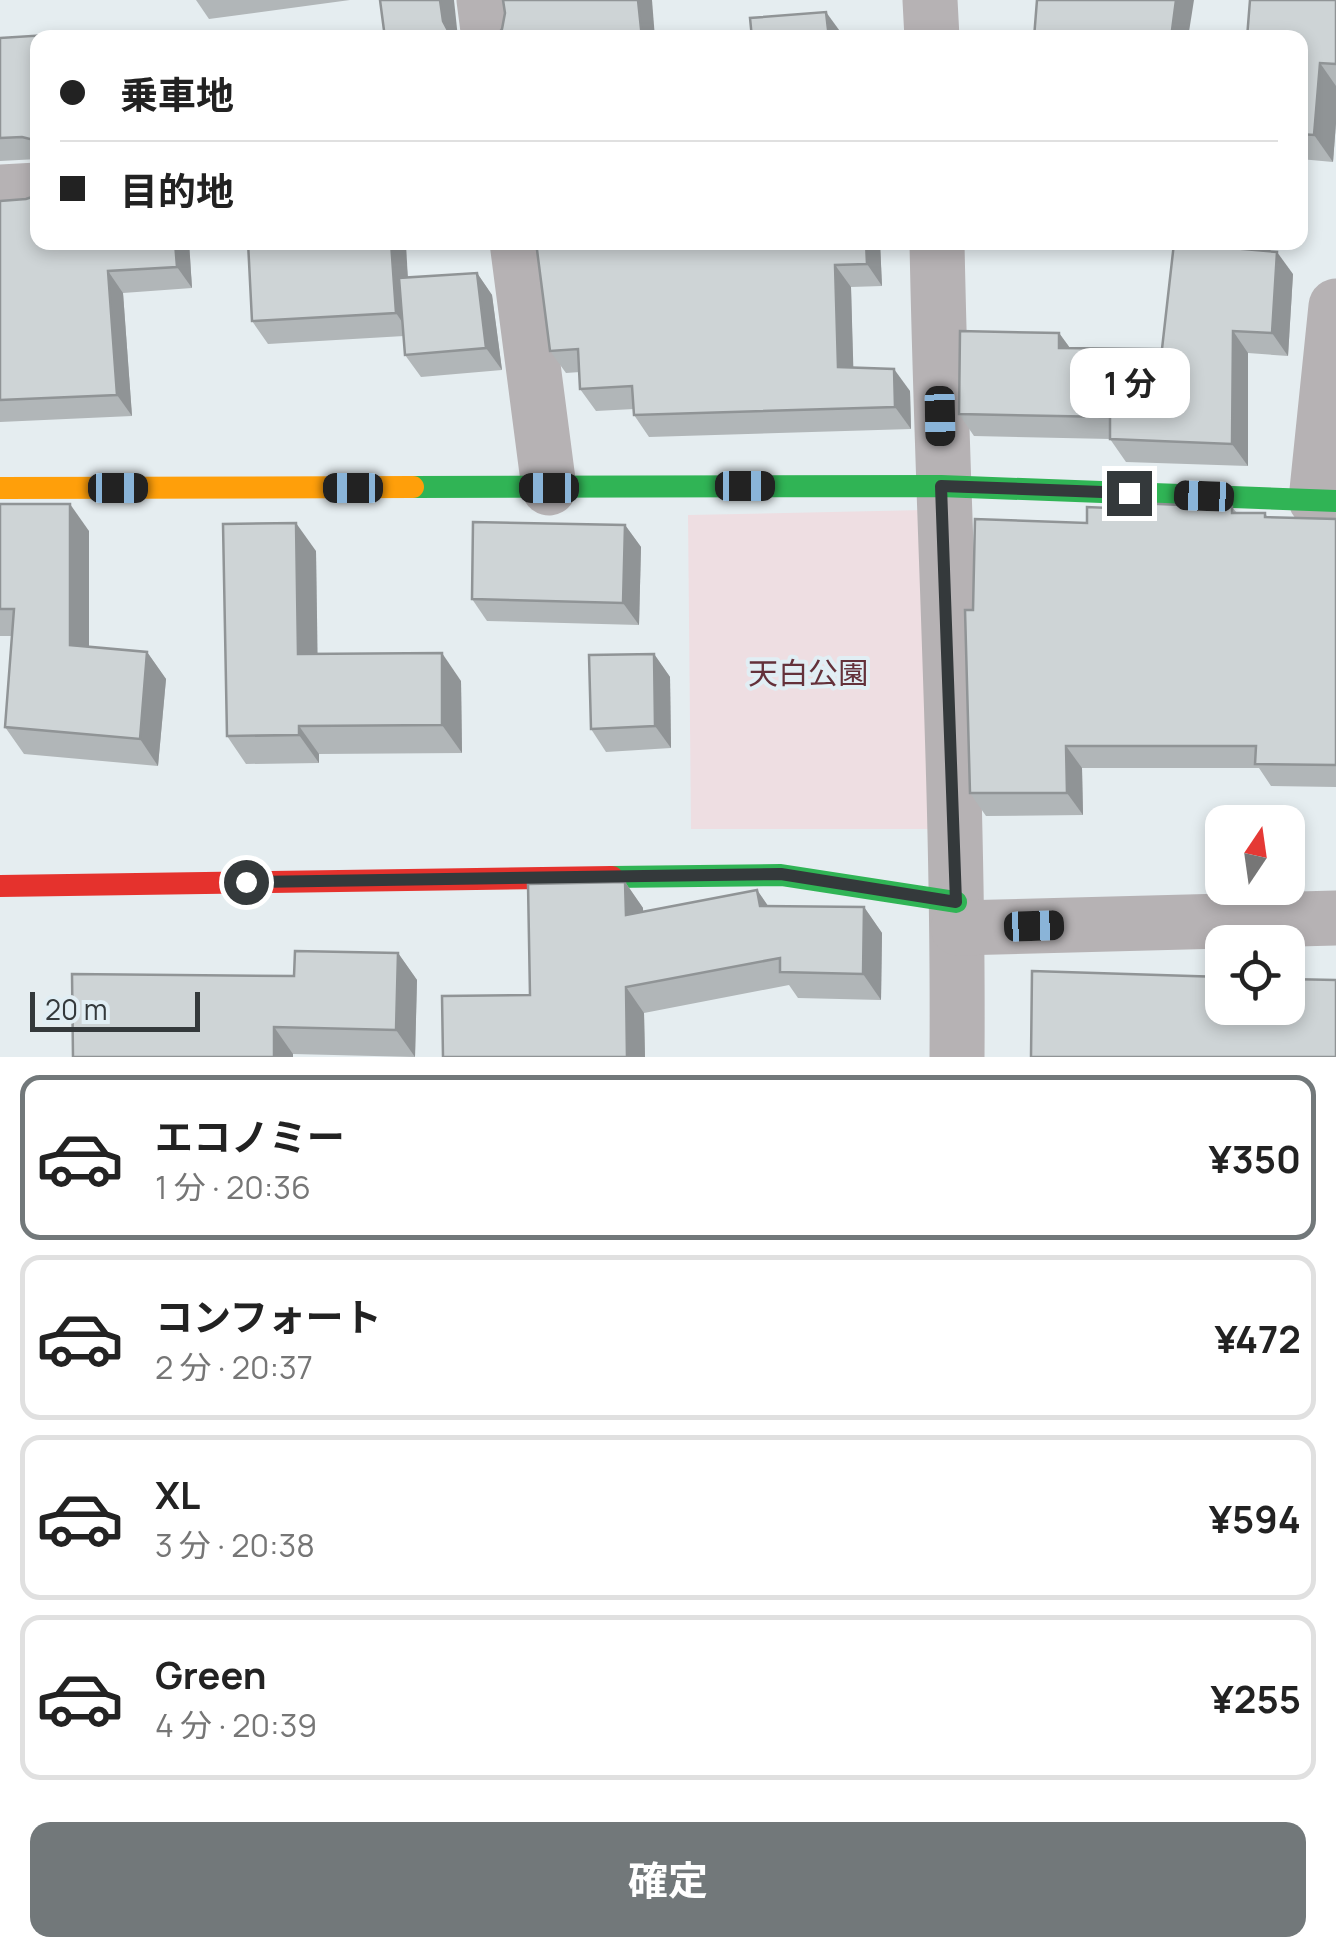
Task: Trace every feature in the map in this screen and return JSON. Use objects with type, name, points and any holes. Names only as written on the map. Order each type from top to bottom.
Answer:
[{"type":"street","points":[[484,0],[488,30]]},
{"type":"street","points":[[930,0],[932,30]]},
{"type":"street","points":[[0,192],[30,190]]},
{"type":"street","points":[[518,250],[549,488]]},
{"type":"street","points":[[937,250],[958,1057]]},
{"type":"street","points":[[0,488],[941,486],[1326,501],[1336,306]]},
{"type":"street","points":[[0,886],[781,874],[957,915],[1336,918]]},
{"type":"green space","name":"天白公園","points":[[924,510],[928,829],[691,829],[688,515]]},
{"type":"building","points":[[380,0],[440,0],[448,30],[384,30]]},
{"type":"building","points":[[503,0],[638,0],[641,30],[501,30]]},
{"type":"building","points":[[1037,0],[1176,0],[1172,30],[1035,30]]},
{"type":"building","points":[[1250,0],[1336,0],[1336,64],[1320,63],[1314,135],[1308,135],[1308,30],[1248,30]]},
{"type":"building","points":[[826,12],[828,30],[751,30],[750,18]]},
{"type":"building","points":[[30,36],[30,139],[0,138],[0,38]]},
{"type":"building","points":[[30,198],[30,250],[176,250],[177,267],[108,271],[117,395],[0,400],[0,201]]},
{"type":"building","points":[[248,250],[392,250],[396,313],[252,321]]},
{"type":"building","points":[[537,250],[866,250],[867,264],[835,265],[838,367],[894,369],[895,407],[634,415],[632,386],[580,389],[578,349],[550,351]]},
{"type":"building","points":[[1173,250],[1277,252],[1272,333],[1233,331],[1232,444],[1110,439],[1110,417],[959,414],[960,331],[1059,333],[1059,348],[1162,349]]},
{"type":"building","points":[[477,273],[486,348],[405,355],[399,278]]},
{"type":"building","points":[[1109,502],[1232,507],[1232,513],[1265,513],[1265,517],[1336,519],[1336,765],[1255,764],[1256,746],[1066,746],[1067,793],[970,793],[965,610],[973,610],[975,519],[1087,523],[1087,507],[1109,508]]},
{"type":"building","points":[[0,504],[70,504],[70,645],[147,652],[140,739],[5,727],[14,609],[0,609]]},
{"type":"building","points":[[473,522],[625,525],[623,603],[472,599]]},
{"type":"building","points":[[296,523],[298,654],[442,653],[442,725],[299,726],[299,735],[227,736],[223,524]]},
{"type":"building","points":[[654,654],[655,726],[591,729],[589,655]]},
{"type":"building","points":[[625,882],[626,915],[757,890],[760,906],[864,907],[863,974],[780,972],[780,958],[626,987],[627,1057],[443,1057],[442,996],[530,995],[528,884]]},
{"type":"building","points":[[295,951],[398,953],[396,1030],[274,1027],[274,1057],[73,1057],[72,974],[294,976]]},
{"type":"building","points":[[1032,971],[1205,976],[1205,1025],[1305,1025],[1305,979],[1336,980],[1336,1057],[1031,1057]]},
{"type":"traffic: fast","points":[[413,487],[941,486],[1336,501]]},
{"type":"traffic: fast","points":[[612,877],[781,875],[956,902]]},
{"type":"traffic: slow","points":[[0,488],[413,487]]},
{"type":"traffic: jam","points":[[0,886],[612,877]]},
{"type":"route","points":[[246,882],[781,874],[956,902],[941,486],[1129,493]]}]
